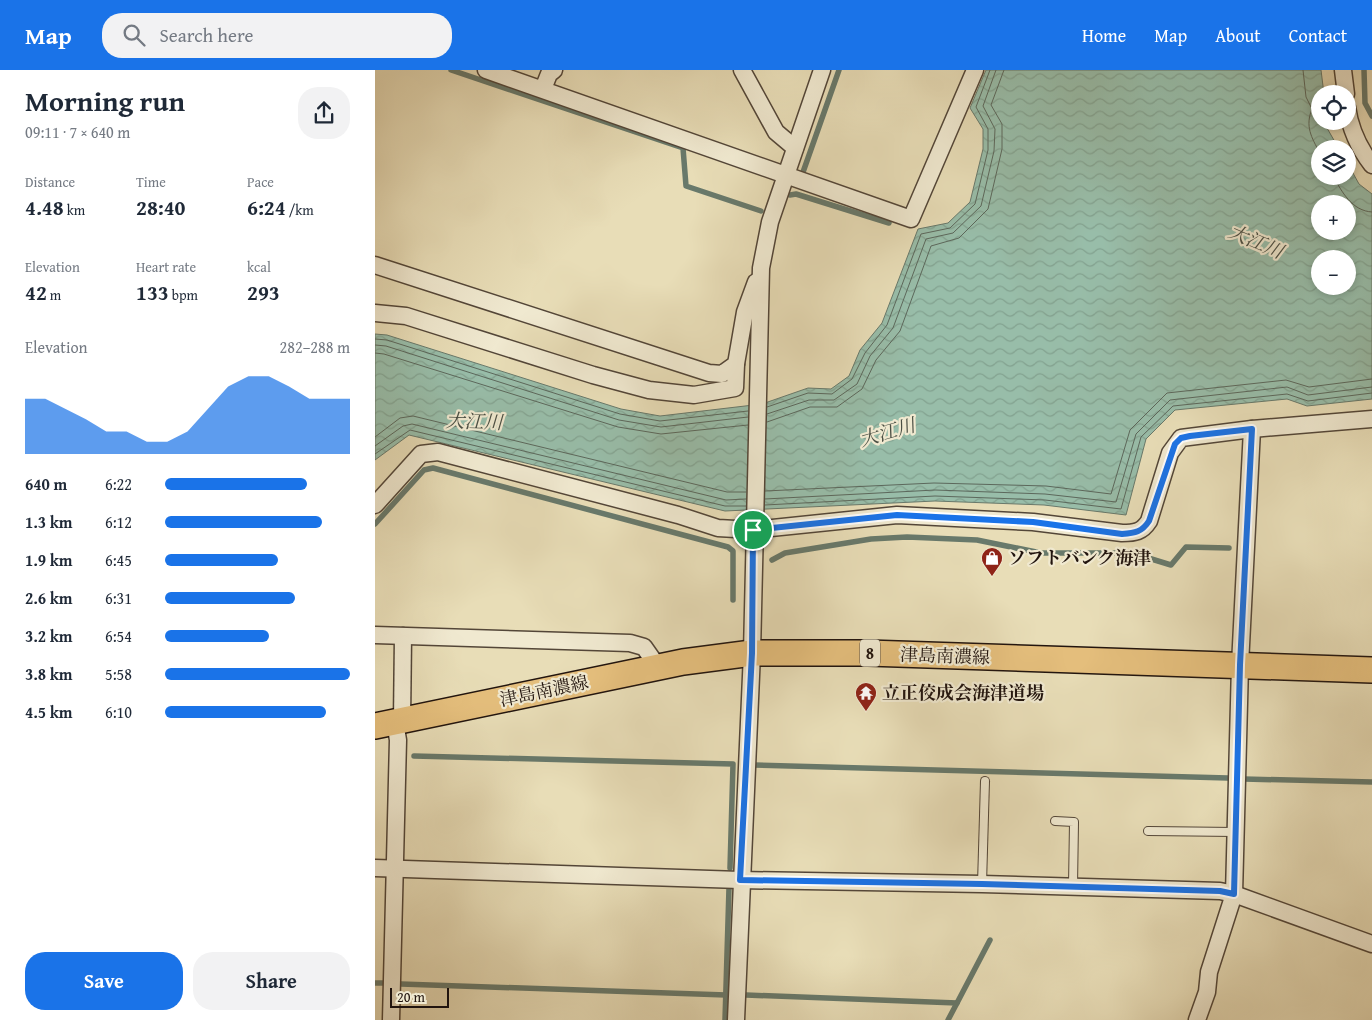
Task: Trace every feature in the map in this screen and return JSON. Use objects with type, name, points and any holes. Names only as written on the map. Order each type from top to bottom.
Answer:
[{"type":"main road","name":"津島南濃線","points":[[390,723],[658,667],[752,653],[868,653],[1372,670]]},
{"type":"street","points":[[486,70],[911,219],[975,70]]},
{"type":"street","points":[[543,90],[549,74],[554,70]]},
{"type":"street","points":[[742,70],[776,132],[795,148]]},
{"type":"street","points":[[375,312],[406,316],[593,376],[649,390],[694,395],[735,388],[736,364],[745,312],[761,268],[770,222],[822,70]]},
{"type":"street","points":[[1343,70],[1345,85]]},
{"type":"street","points":[[1353,130],[1363,153],[1372,165]]},
{"type":"street","points":[[375,265],[709,373],[722,374],[736,364]]},
{"type":"street","points":[[736,1020],[740,880],[752,653],[761,268]]},
{"type":"street","points":[[375,504],[421,454],[438,452],[718,528],[897,515],[1033,522],[1122,534],[1135,533],[1144,530],[1149,521],[1175,444],[1181,438],[1252,429],[1372,419]]},
{"type":"street","points":[[1197,1020],[1207,992],[1209,972],[1234,894],[1240,665],[1252,429]]},
{"type":"street","points":[[375,635],[629,642],[644,648],[658,667]]},
{"type":"street","points":[[391,1020],[397,740],[390,723],[403,636]]},
{"type":"street","points":[[375,868],[740,880],[1073,886],[1220,891],[1234,894],[1372,944]]},
{"type":"lane","points":[[982,884],[985,781]]},
{"type":"lane","points":[[1055,822],[1074,822],[1073,886]]},
{"type":"lane","points":[[1148,831],[1236,832]]},
{"type":"water","name":"大江川","points":[[986,70],[1321,70],[1323,85],[1311,85],[1311,130],[1328,130],[1334,140],[1311,140],[1311,185],[1356,185],[1356,179],[1359,184],[1372,194],[1372,399],[1307,406],[1287,399],[1175,410],[1146,439],[1126,515],[1044,505],[935,501],[725,511],[409,435],[375,460],[375,334],[387,335],[621,409],[660,416],[762,404],[808,388],[831,389],[849,376],[860,350],[882,323],[918,229],[948,223],[970,202],[983,149],[983,129],[970,108]]},
{"type":"waterway","points":[[451,70],[683,148],[686,186],[761,211]]},
{"type":"waterway","points":[[802,175],[839,70]]},
{"type":"waterway","points":[[1364,70],[1365,103],[1372,116]]},
{"type":"waterway","points":[[790,195],[796,194],[889,223]]},
{"type":"waterway","points":[[375,524],[424,470],[433,468],[728,547],[733,551],[733,600]]},
{"type":"waterway","points":[[772,560],[785,553],[871,539],[907,537],[977,540],[1041,553],[1132,553],[1171,565],[1186,547],[1229,548]]},
{"type":"waterway","points":[[414,756],[733,764],[730,868]]},
{"type":"waterway","points":[[754,765],[1228,778]]},
{"type":"waterway","points":[[1244,779],[1372,782]]},
{"type":"waterway","points":[[725,1020],[729,888]]},
{"type":"waterway","points":[[746,995],[957,1003],[990,940]]},
{"type":"waterway","points":[[375,983],[384,983]]},
{"type":"waterway","points":[[401,984],[726,995]]},
{"type":"waterway","points":[[948,1020],[957,1003]]},
{"type":"place","name":"ソフトバンク海津","points":[[992,577]]},
{"type":"place","name":"立正佼成会海津道場","points":[[866,712]]},
{"type":"route","points":[[1252,429],[1240,665],[1234,894],[1220,891],[1028,885],[740,880],[752,653],[753,530],[897,515],[1033,522],[1122,534],[1135,533],[1144,530],[1149,521],[1170,453],[1181,438],[1252,429]]}]
